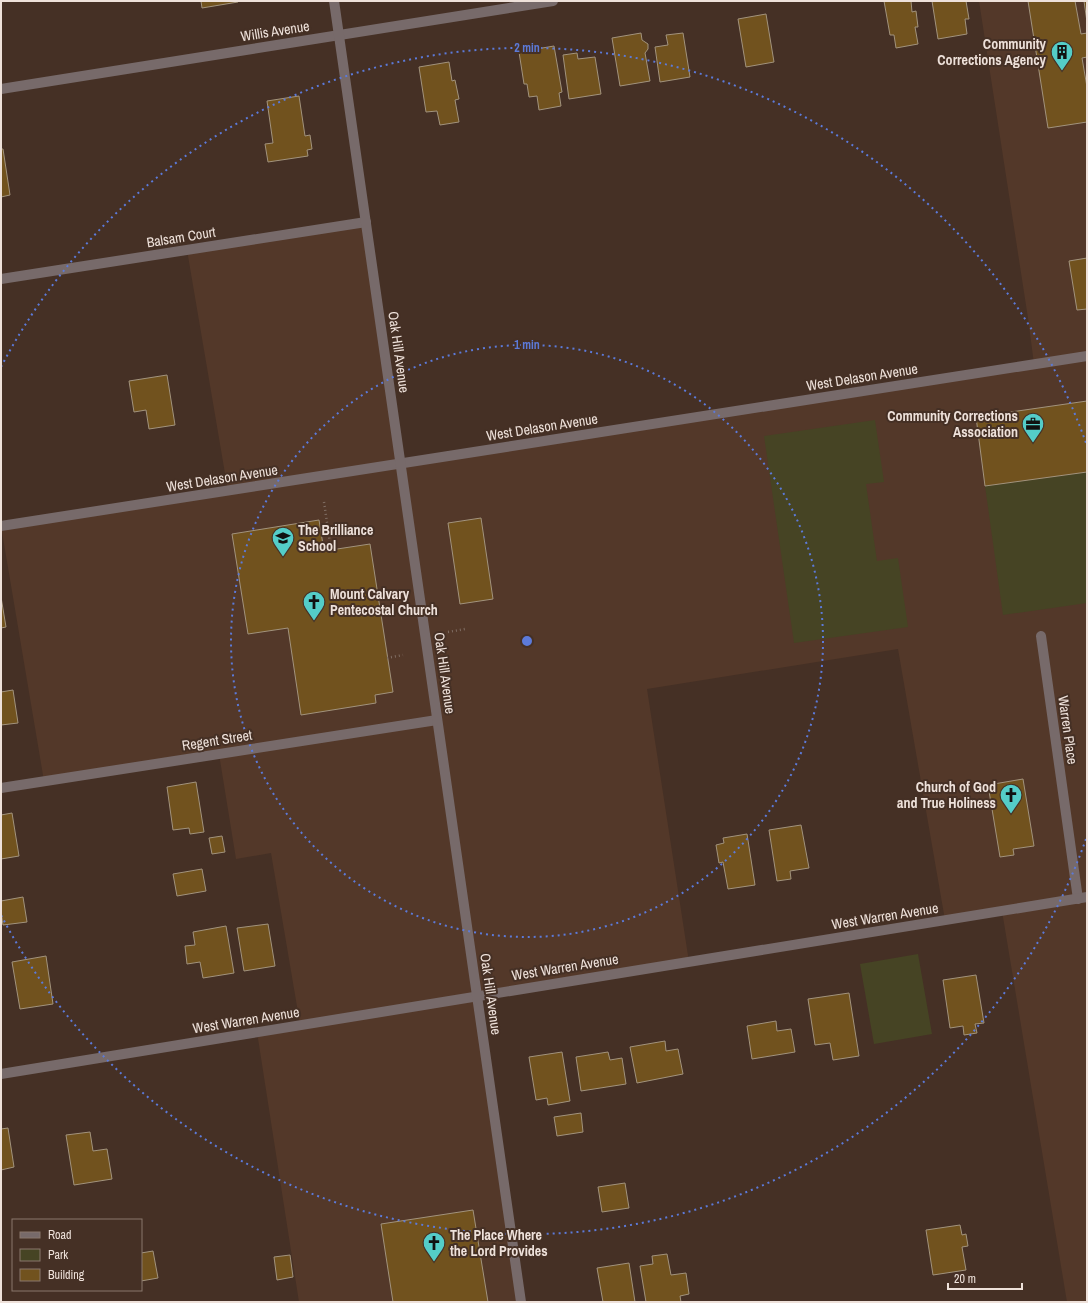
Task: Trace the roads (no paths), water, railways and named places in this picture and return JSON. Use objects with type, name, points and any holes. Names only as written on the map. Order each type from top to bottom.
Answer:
[{"type":"street","name":"Oak Hill Avenue","points":[[334,1],[521,1302]]},
{"type":"street","name":"Willis Avenue","points":[[1,89],[553,1]]},
{"type":"street","name":"Balsam Court","points":[[1,279],[366,222]]},
{"type":"street","name":"West Delason Avenue","points":[[1,526],[1087,356]]},
{"type":"street","name":"Warren Place","points":[[1041,636],[1083,898]]},
{"type":"street","name":"Regent Street","points":[[1,788],[437,720]]},
{"type":"street","name":"West Warren Avenue","points":[[1,1074],[1083,898]]},
{"type":"place","name":"Community Corrections Agency","points":[[1062,72]]},
{"type":"place","name":"Community Corrections Association","points":[[1033,444]]},
{"type":"place","name":"The Brilliance School","points":[[283,558]]},
{"type":"place","name":"Mount Calvary Pentecostal Church","points":[[314,622]]},
{"type":"place","name":"Church of God and True Holiness","points":[[1011,814]]},
{"type":"place","name":"The Place Where the Lord Provides","points":[[434,1262]]}]
